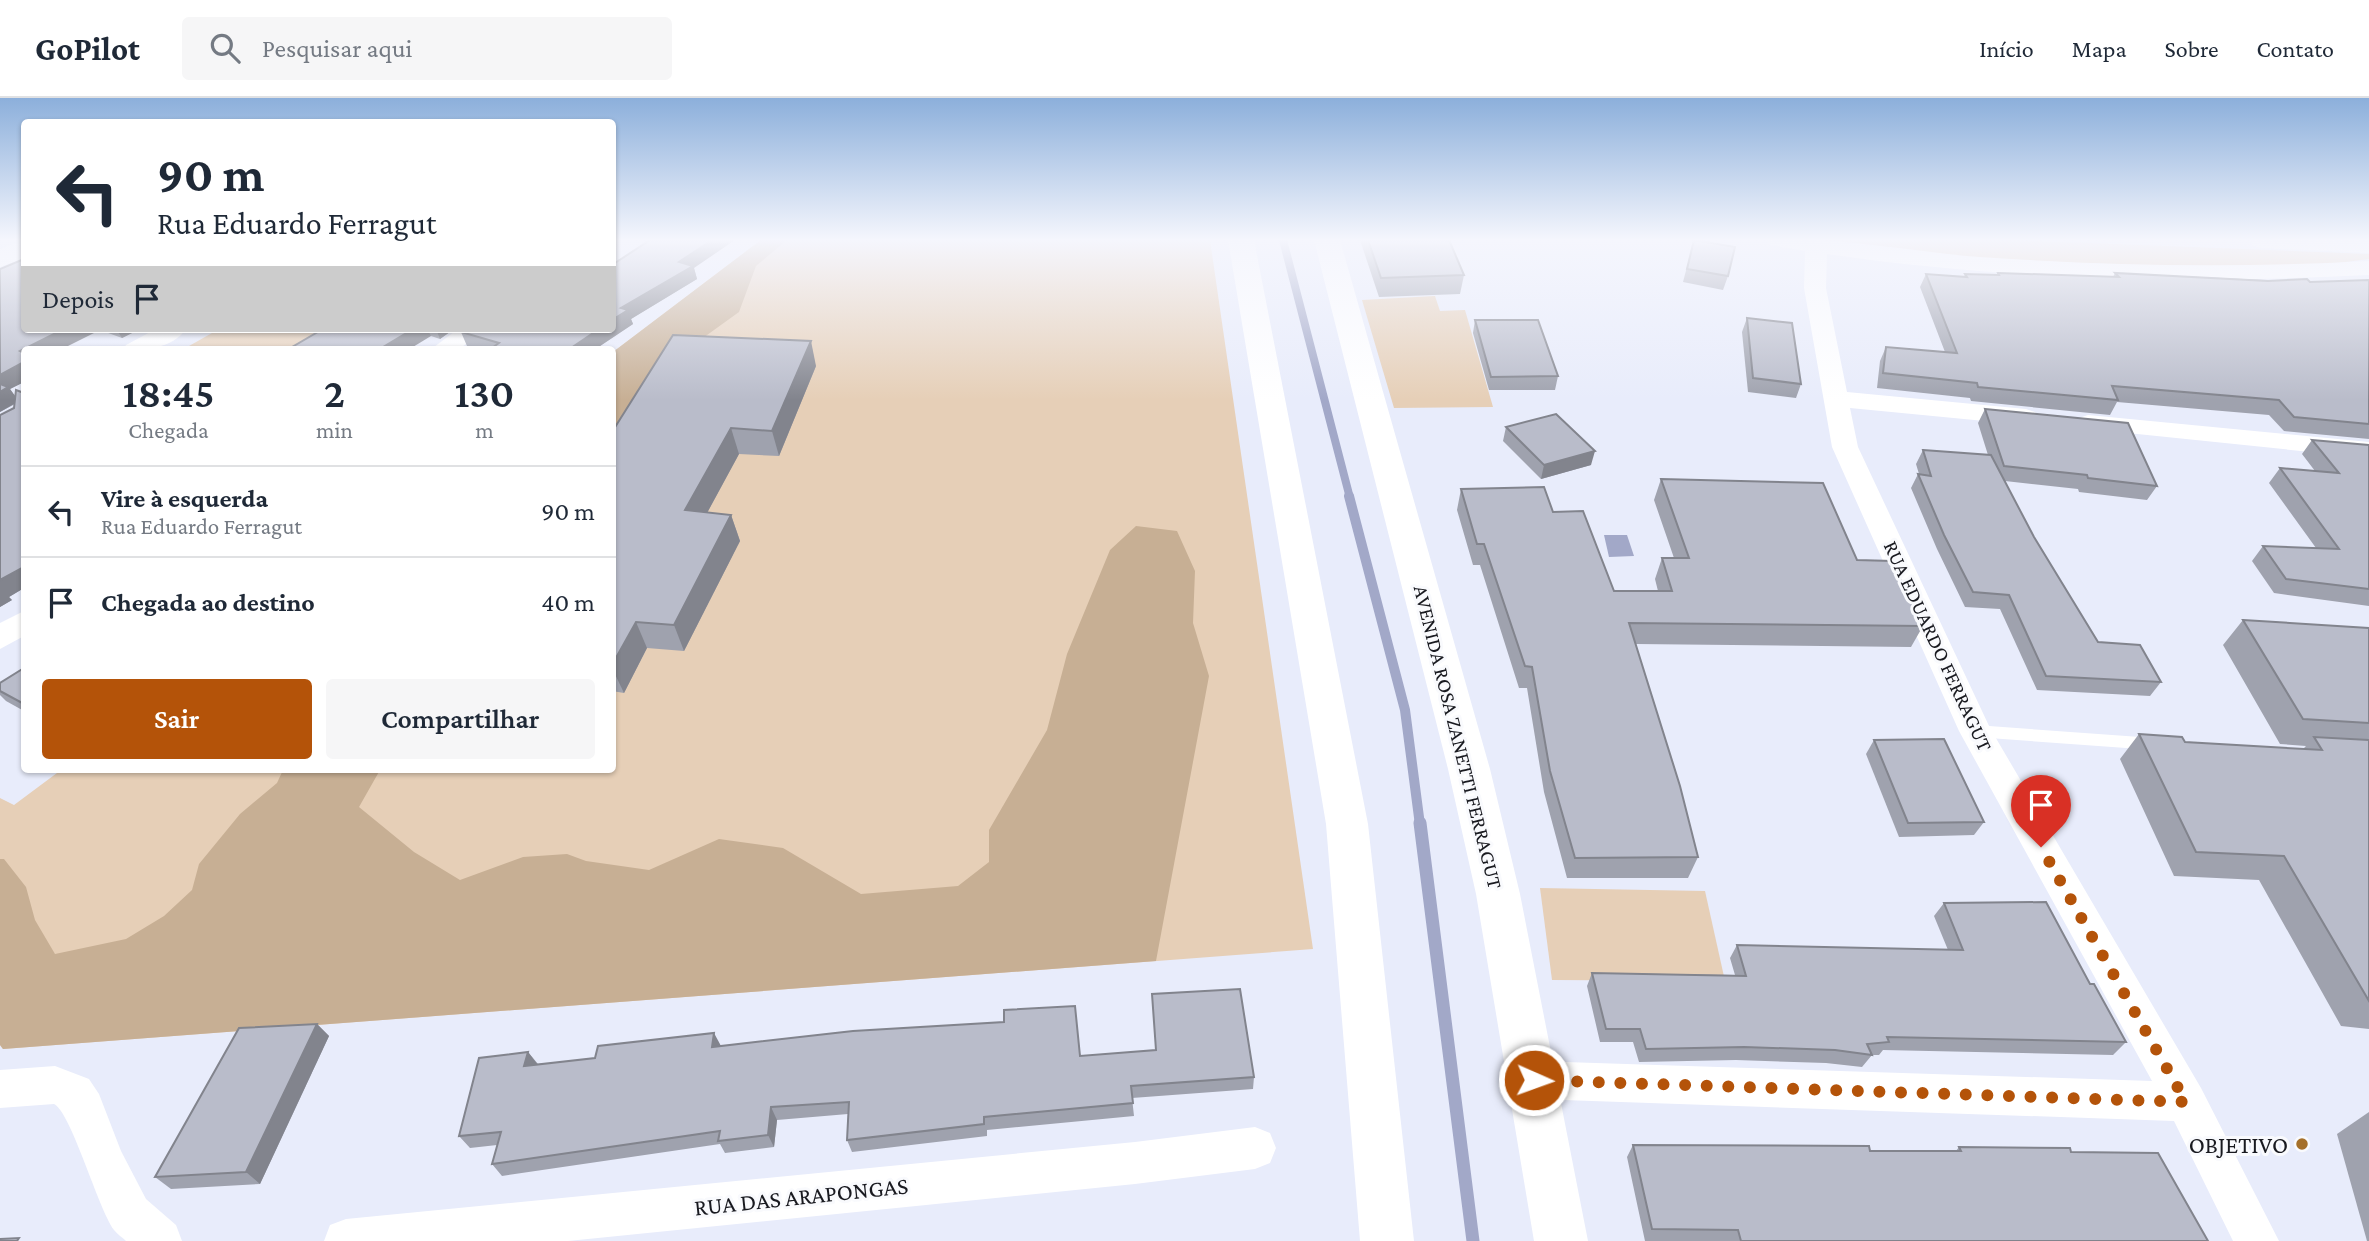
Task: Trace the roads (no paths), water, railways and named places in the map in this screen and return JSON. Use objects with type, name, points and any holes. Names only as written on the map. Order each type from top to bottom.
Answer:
[{"type":"main road","points":[[1251,293],[1347,824],[1387,1241]]},
{"type":"main road","name":"AVENIDA ROSA ZANETTI FERRAGUT","points":[[1341,293],[1469,769],[1498,894],[1562,1241]]},
{"type":"street","name":"RUA EDUARDO FERRAGUT","points":[[1816,293],[1845,447],[1975,731],[2186,1102],[2257,1241]]},
{"type":"street","points":[[142,346],[167,333]]},
{"type":"street","points":[[448,346],[468,333]]},
{"type":"street","points":[[1836,399],[2369,450]]},
{"type":"street","points":[[0,638],[21,624]]},
{"type":"street","points":[[1534,1080],[2186,1102]]},
{"type":"street","points":[[0,1089],[55,1085],[74,1093],[84,1108],[103,1160],[130,1215],[160,1241]]},
{"type":"street","name":"RUA DAS ARAPONGAS","points":[[346,1241],[1135,1163],[1255,1148]]},
{"type":"lane","points":[[1975,731],[2166,745]]},
{"type":"water","points":[[1604,535],[1627,535],[1634,556],[1609,557]]},
{"type":"waterway","points":[[1297,293],[1350,498]]},
{"type":"waterway","points":[[1349,496],[1405,710],[1420,825]]},
{"type":"waterway","points":[[1420,823],[1473,1241]]},
{"type":"place","name":"OBJETIVO","points":[[2302,1144]]}]
